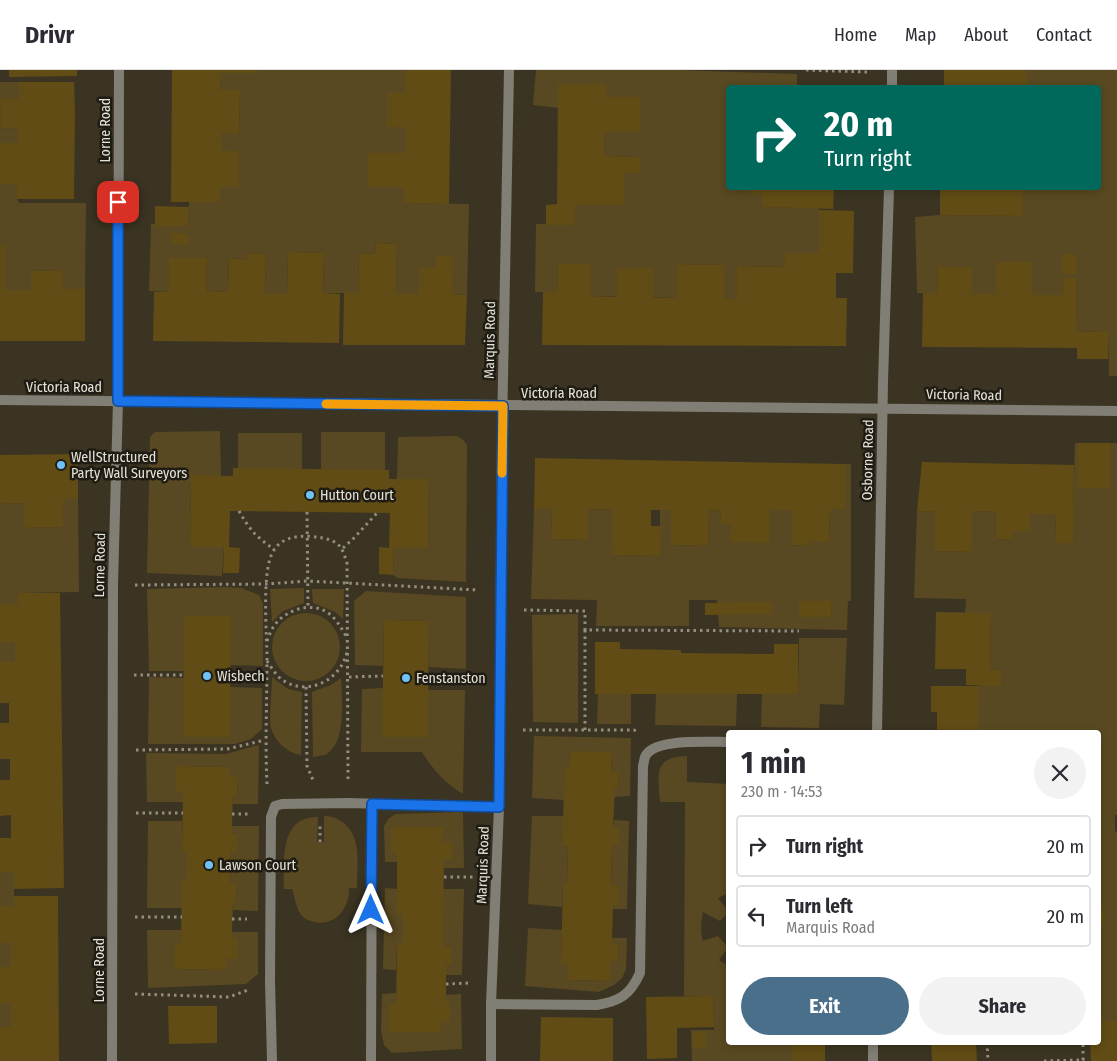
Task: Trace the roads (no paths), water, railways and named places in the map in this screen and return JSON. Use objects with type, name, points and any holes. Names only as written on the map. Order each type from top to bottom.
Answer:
[{"type":"street","name":"Lorne Road","points":[[112,1061],[112,676],[118,401],[119,70]]},
{"type":"street","name":"Marquis Road","points":[[492,1061],[491,1004],[499,807],[509,70]]},
{"type":"street","points":[[892,72],[892,85]]},
{"type":"street","name":"Osborne Road","points":[[877,730],[882,408],[889,190]]},
{"type":"street","name":"Victoria Road","points":[[0,400],[1117,411]]},
{"type":"street","points":[[491,1004],[596,1005],[613,1002],[626,994],[635,984],[640,972],[643,766],[646,755],[654,748],[692,742],[726,742]]},
{"type":"street","points":[[272,1061],[270,981],[271,817],[275,806],[282,804],[348,803],[499,807]]},
{"type":"street","points":[[371,1061],[372,804]]},
{"type":"street","points":[[873,1045],[873,1060]]},
{"type":"place","name":"WellStructured Party Wall Surveyors","points":[[61,465]]},
{"type":"place","name":"Hutton Court","points":[[310,495]]},
{"type":"place","name":"Wisbech","points":[[207,676]]},
{"type":"place","name":"Fenstanston","points":[[406,678]]},
{"type":"place","name":"Lawson Court","points":[[209,865]]}]
